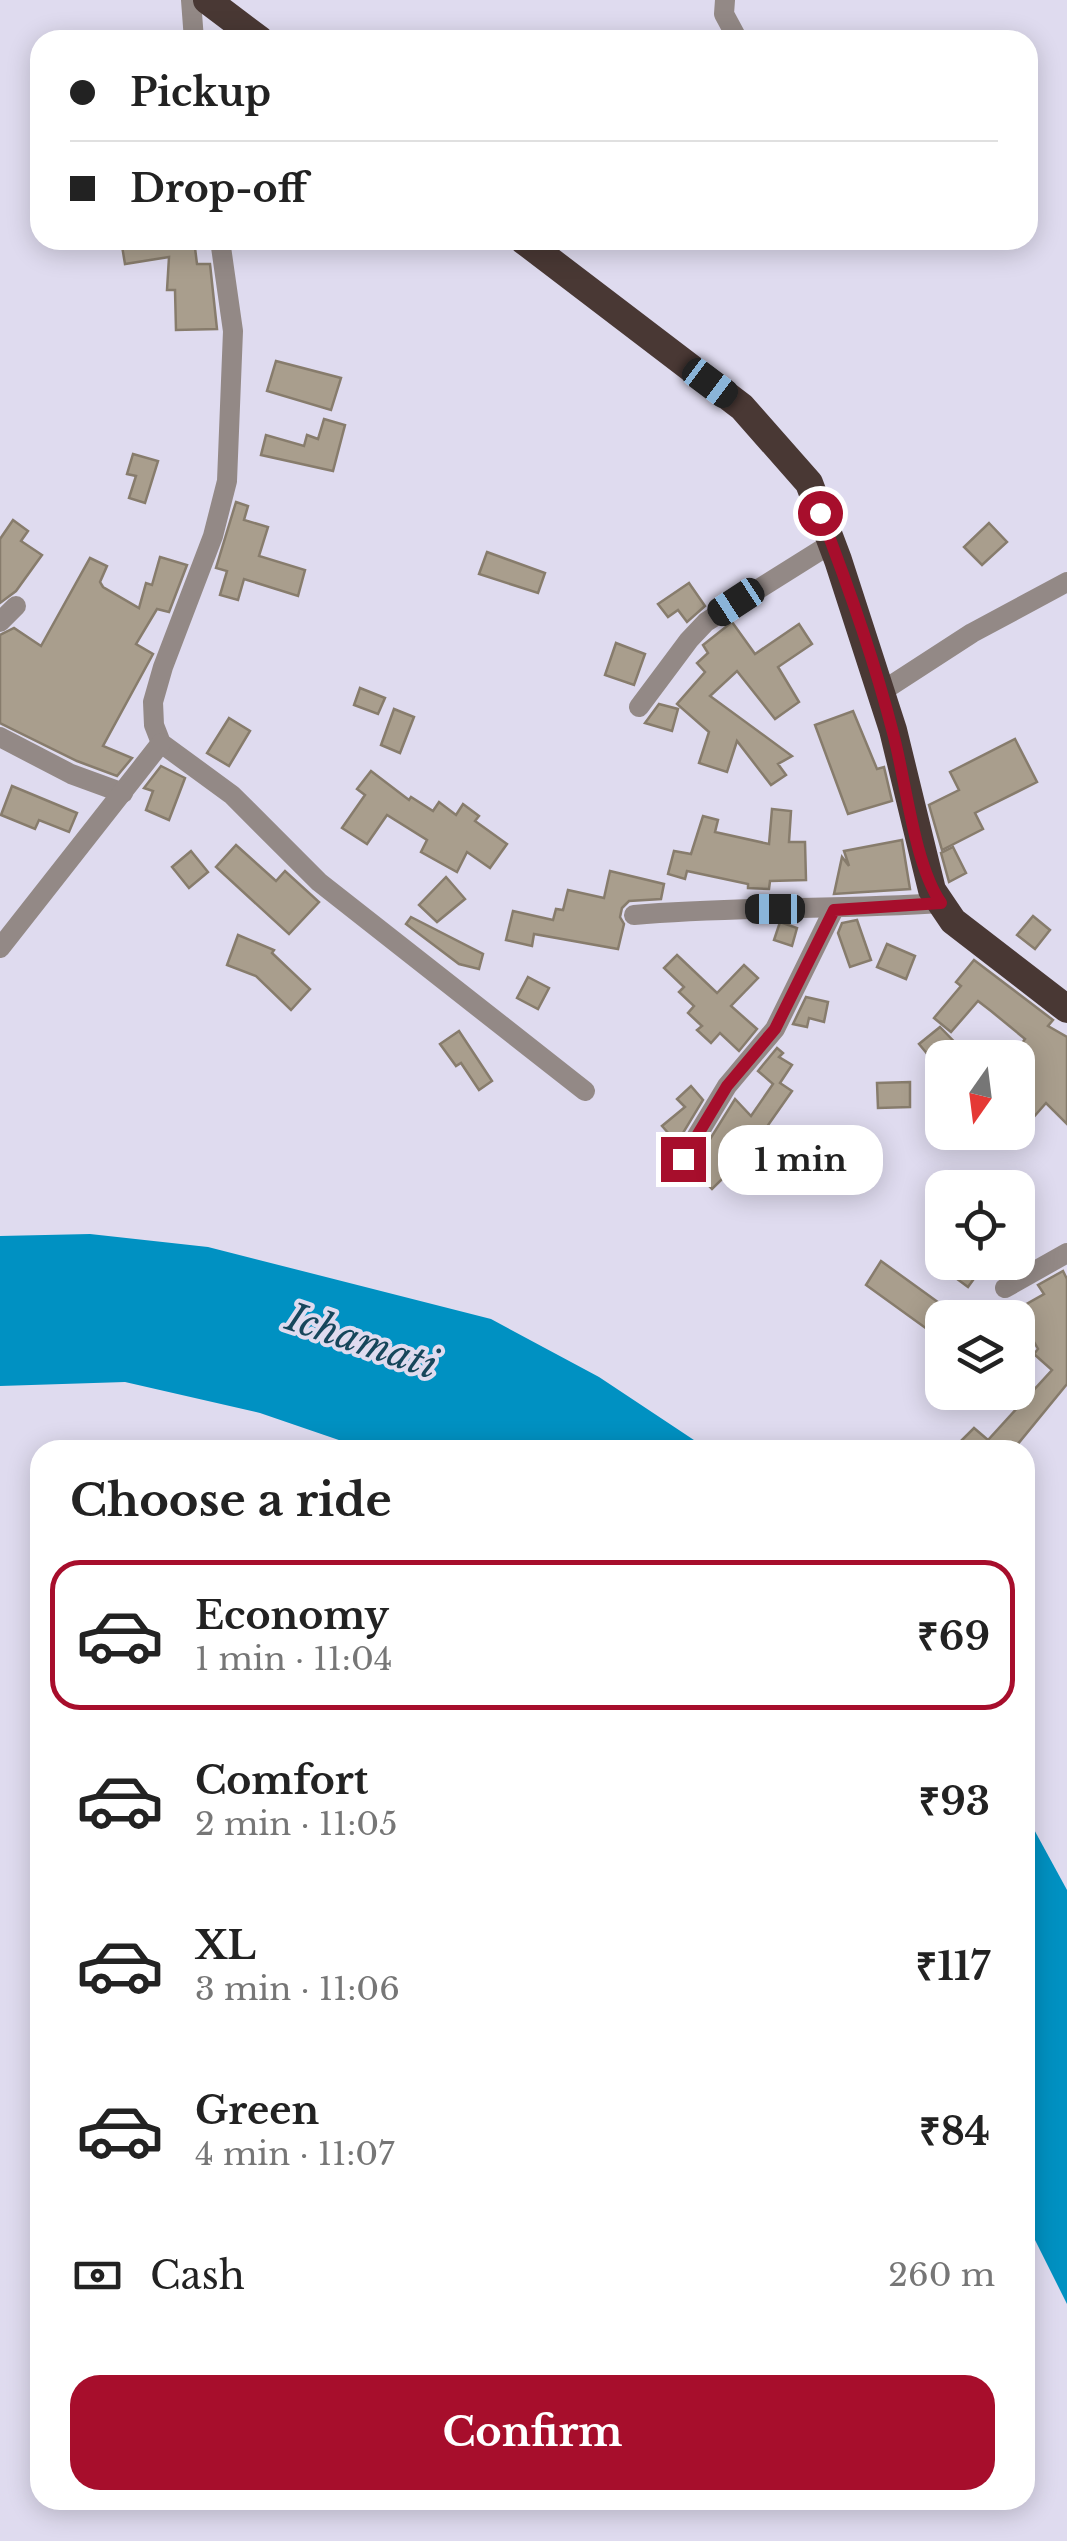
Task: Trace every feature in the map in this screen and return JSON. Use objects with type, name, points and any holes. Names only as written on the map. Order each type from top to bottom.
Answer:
[{"type":"highway","points":[[208,0],[247,30]]},
{"type":"highway","points":[[536,250],[742,407],[809,483],[880,692],[932,890],[953,921],[1067,1009]]},
{"type":"street","points":[[191,0],[193,30]]},
{"type":"street","points":[[725,0],[724,14],[733,30]]},
{"type":"street","points":[[221,250],[232,332],[229,464],[213,536],[163,667],[153,702],[154,725],[162,743],[232,795],[318,882],[585,1091]]},
{"type":"street","points":[[639,707],[706,622],[832,543]]},
{"type":"street","points":[[880,692],[972,634],[1067,582]]},
{"type":"street","points":[[0,622],[16,606]]},
{"type":"street","points":[[0,737],[71,774],[122,793]]},
{"type":"street","points":[[0,948],[162,743]]},
{"type":"street","points":[[634,915],[941,903]]},
{"type":"street","points":[[683,1159],[727,1086],[775,1029],[834,910]]},
{"type":"street","points":[[1004,1288],[1067,1253]]},
{"type":"water","name":"Ichamati","points":[[90,1234],[208,1247],[491,1319],[599,1377],[694,1440],[339,1440],[260,1413],[125,1382],[0,1386],[0,1236]]},
{"type":"water","points":[[1035,1831],[1067,1890],[1067,2304],[1035,2240]]},
{"type":"building","points":[[123,250],[195,250],[197,264],[210,264],[217,329],[176,330],[175,290],[167,290],[169,257],[125,264]]},
{"type":"building","points":[[276,361],[341,378],[331,410],[267,391]]},
{"type":"building","points":[[324,419],[345,425],[333,471],[261,455],[266,435],[304,446],[307,435],[318,439]]},
{"type":"building","points":[[133,454],[158,461],[145,503],[129,498],[136,476],[127,474]]},
{"type":"building","points":[[236,502],[248,506],[244,520],[268,527],[259,556],[305,570],[298,596],[244,579],[238,600],[220,595],[227,571],[216,568]]},
{"type":"building","points":[[13,520],[28,531],[21,541],[42,555],[16,591],[0,603],[0,539]]},
{"type":"building","points":[[989,523],[1007,542],[982,565],[964,547]]},
{"type":"building","points":[[487,552],[545,573],[538,593],[479,574]]},
{"type":"building","points":[[160,557],[187,565],[169,612],[157,609],[136,644],[153,654],[103,746],[132,758],[117,776],[0,723],[0,635],[14,628],[41,646],[90,558],[107,566],[100,582],[103,587],[139,608],[146,583],[152,585]]},
{"type":"building","points":[[689,583],[705,606],[687,622],[678,610],[668,617],[658,604]]},
{"type":"building","points":[[732,622],[755,654],[799,624],[812,644],[778,667],[799,702],[775,719],[737,671],[710,696],[792,756],[778,764],[786,775],[771,785],[737,741],[727,772],[699,763],[709,732],[677,704],[705,672],[697,663],[708,653],[703,645]]},
{"type":"building","points":[[616,643],[645,654],[634,685],[605,675]]},
{"type":"building","points":[[360,688],[385,698],[378,714],[354,705]]},
{"type":"building","points":[[659,704],[678,709],[672,731],[645,723]]},
{"type":"building","points":[[394,709],[414,717],[400,753],[381,745]]},
{"type":"building","points":[[853,711],[877,769],[884,767],[892,801],[848,814],[815,725]]},
{"type":"building","points":[[229,718],[250,731],[229,766],[207,753]]},
{"type":"building","points":[[1015,739],[1037,782],[975,813],[983,829],[942,850],[929,805],[959,790],[950,772]]},
{"type":"building","points":[[161,766],[185,778],[169,820],[146,810],[153,791],[144,788]]},
{"type":"building","points":[[371,771],[409,800],[411,797],[433,811],[439,802],[456,815],[463,804],[479,816],[475,821],[507,844],[490,868],[467,852],[457,872],[421,852],[427,840],[387,815],[367,844],[342,828],[365,795],[357,789]]},
{"type":"building","points":[[12,786],[77,813],[69,832],[39,820],[35,829],[1,815]]},
{"type":"building","points":[[772,809],[791,811],[789,842],[805,842],[806,880],[770,881],[769,889],[748,888],[748,884],[687,871],[685,879],[668,874],[674,851],[691,854],[703,816],[718,820],[715,832],[769,844]]},
{"type":"building","points":[[902,840],[910,889],[834,894],[842,857],[849,866],[844,851]]},
{"type":"building","points":[[236,845],[276,881],[285,871],[319,902],[289,934],[216,867]]},
{"type":"building","points":[[953,847],[966,873],[949,882],[941,853]]},
{"type":"building","points":[[191,851],[208,872],[189,888],[172,867]]},
{"type":"building","points":[[610,871],[664,884],[661,899],[629,901],[622,908],[620,917],[624,924],[618,949],[534,934],[532,946],[506,940],[513,911],[553,920],[556,909],[563,910],[568,890],[604,898]]},
{"type":"building","points":[[446,877],[465,899],[437,922],[419,905]]},
{"type":"building","points":[[1033,916],[1050,930],[1035,949],[1017,935]]},
{"type":"building","points":[[411,917],[483,954],[479,969],[459,964],[406,924]]},
{"type":"building","points":[[857,920],[871,960],[850,967],[838,933],[842,923]]},
{"type":"building","points":[[780,922],[797,928],[792,946],[774,940]]},
{"type":"building","points":[[238,935],[274,950],[272,953],[310,989],[291,1010],[256,976],[227,965]]},
{"type":"building","points":[[887,944],[915,956],[906,979],[877,967]]},
{"type":"building","points":[[677,955],[717,993],[744,965],[758,978],[731,1006],[757,1029],[739,1051],[720,1033],[711,1043],[697,1030],[702,1026],[688,1013],[694,1006],[679,992],[684,987],[664,968]]},
{"type":"building","points":[[974,960],[1053,1020],[1048,1026],[1067,1037],[1067,1124],[1046,1103],[1035,1116],[1035,1040],[1024,1040],[978,1001],[951,1032],[934,1018],[961,986],[956,982]]},
{"type":"building","points":[[528,977],[549,988],[538,1009],[517,998]]},
{"type":"building","points":[[806,997],[828,1002],[824,1022],[809,1018],[807,1027],[793,1024]]},
{"type":"building","points":[[940,1027],[953,1040],[925,1040],[925,1051],[919,1044]]},
{"type":"building","points":[[459,1031],[492,1081],[479,1090],[461,1063],[456,1066],[440,1044]]},
{"type":"building","points":[[777,1048],[783,1053],[779,1057],[792,1065],[780,1083],[792,1091],[766,1128],[770,1132],[712,1189],[692,1168],[735,1099],[751,1116],[773,1084],[758,1071]]},
{"type":"building","points":[[910,1082],[910,1107],[878,1108],[877,1083]]},
{"type":"building","points":[[691,1086],[703,1100],[677,1143],[662,1126],[685,1107],[677,1099]]},
{"type":"building","points":[[881,1261],[935,1300],[925,1300],[925,1328],[866,1285]]},
{"type":"building","points":[[1063,1271],[1067,1279],[1067,1384],[1021,1440],[988,1440],[1015,1410],[1035,1410],[1035,1389],[1052,1370],[1035,1355],[1038,1349],[1034,1300],[1044,1294],[1038,1285]]},
{"type":"building","points":[[974,1428],[988,1440],[962,1440]]},
{"type":"route","points":[[683,1159],[727,1086],[775,1029],[834,910],[941,903],[932,890],[892,730],[820,513]]}]
